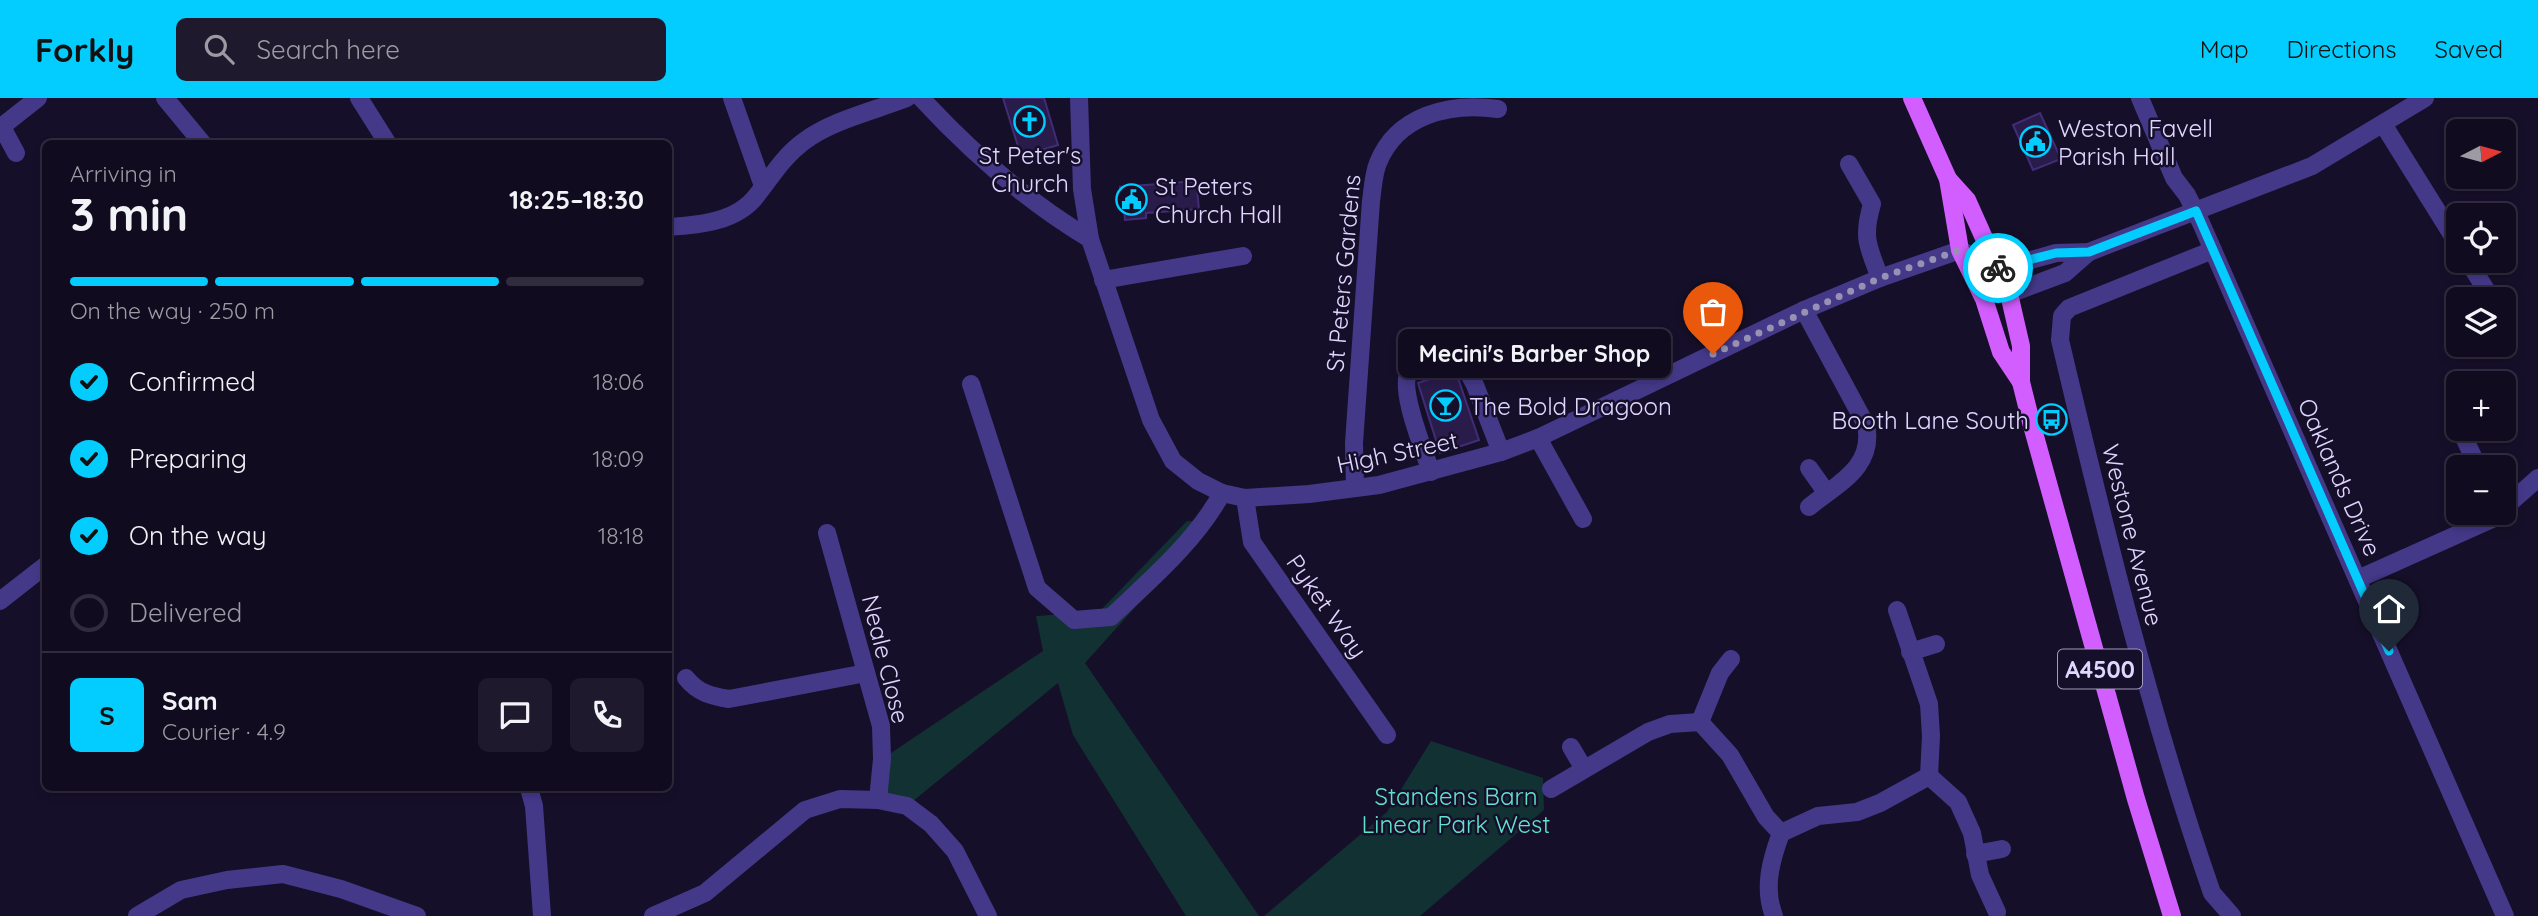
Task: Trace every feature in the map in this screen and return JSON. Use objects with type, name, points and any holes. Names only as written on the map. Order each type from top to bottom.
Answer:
[{"type":"main road","name":"A4500","points":[[1913,98],[1948,179],[1960,250],[1979,287],[2001,352],[2021,382]]},
{"type":"main road","name":"A4500","points":[[1948,179],[1968,200],[2008,294],[2021,346],[2021,382],[2136,799],[2172,916]]},
{"type":"street","points":[[16,153],[1,128],[38,98]]},
{"type":"street","points":[[165,98],[200,140]]},
{"type":"street","points":[[359,98],[385,140]]},
{"type":"street","points":[[732,98],[763,186]]},
{"type":"street","points":[[672,227],[697,225],[729,216],[746,206],[784,159],[805,141],[830,127],[907,98]]},
{"type":"street","points":[[920,98],[963,143],[992,168],[1062,222],[1090,239]]},
{"type":"street","name":"High Street","points":[[1079,98],[1082,189],[1090,239],[1152,420],[1173,460],[1198,481],[1222,494],[1245,498],[1355,488],[1431,472],[1501,452],[1538,438],[1804,310],[1880,278],[1960,250]]},
{"type":"street","name":"Oaklands Drive","points":[[2140,98],[2174,178],[2196,211],[2505,916]]},
{"type":"street","points":[[1979,287],[1999,269],[2056,253],[2089,252],[2312,166],[2425,98]]},
{"type":"street","name":"St Peters Gardens","points":[[1355,488],[1354,443],[1371,201],[1376,166],[1389,140],[1411,122],[1438,110],[1472,105],[1498,109]]},
{"type":"street","points":[[2383,124],[2446,225]]},
{"type":"street","points":[[1849,163],[1872,204],[1865,228],[1868,247],[1880,278]]},
{"type":"street","points":[[1960,250],[1999,269]]},
{"type":"street","name":"Westone Avenue","points":[[2213,250],[2069,308],[2062,316],[2060,340],[2107,541],[2149,697],[2212,893],[2232,916]]},
{"type":"street","points":[[1979,287],[2008,294],[2065,274],[2089,252]]},
{"type":"street","points":[[1103,280],[1243,256]]},
{"type":"street","points":[[1804,310],[1866,425],[1868,437],[1864,458],[1858,468],[1809,506]]},
{"type":"street","points":[[1431,472],[1408,400],[1406,380],[1409,372],[1420,364],[1445,357],[1464,365],[1475,385],[1501,452]]},
{"type":"street","points":[[971,384],[1037,588],[1074,620],[1111,617],[1153,577],[1212,511],[1222,494]]},
{"type":"street","points":[[1538,438],[1583,519]]},
{"type":"street","points":[[1809,468],[1826,492]]},
{"type":"street","points":[[2516,496],[2538,478]]},
{"type":"street","name":"Pyket Way","points":[[1245,498],[1252,542],[1387,735]]},
{"type":"street","points":[[2358,579],[2479,525]]},
{"type":"street","name":"Neale Close","points":[[827,533],[881,726],[882,759],[878,800]]},
{"type":"street","points":[[0,601],[42,568]]},
{"type":"street","points":[[1897,610],[1929,704],[1929,776]]},
{"type":"street","points":[[1910,652],[1936,644]]},
{"type":"street","points":[[1700,722],[1720,673],[1731,659]]},
{"type":"street","points":[[686,678],[695,688],[711,696],[729,699],[866,673]]},
{"type":"street","points":[[1700,722],[1730,755],[1766,817],[1781,833]]},
{"type":"street","points":[[1551,789],[1648,732],[1671,724],[1700,722]]},
{"type":"street","points":[[1571,747],[1584,769]]},
{"type":"street","points":[[1774,916],[1770,906],[1769,866],[1781,833],[1818,816],[1857,812],[1929,776]]},
{"type":"street","points":[[1929,776],[1958,802],[1972,833],[1980,875],[1997,912]]},
{"type":"street","points":[[530,791],[534,806],[542,916]]},
{"type":"street","points":[[653,916],[705,893],[805,810],[839,799],[878,800],[907,806],[931,824],[955,851],[988,916]]},
{"type":"street","points":[[1975,854],[2002,849]]},
{"type":"street","points":[[137,916],[181,890],[227,880],[283,874],[341,889],[417,916]]},
{"type":"green space","points":[[1187,521],[1212,522],[1085,663],[1259,916],[1186,916],[1073,735],[1058,683],[907,806],[878,800],[882,759],[1043,651],[1036,616],[1099,612]]},
{"type":"green space","name":"Standens Barn Linear Park West","points":[[1431,741],[1543,778],[1544,810],[1420,916],[1264,916],[1387,812]]},
{"type":"building","name":"St Peter's Church","points":[[1003,98],[1044,98],[1058,145],[1021,156]]},
{"type":"building","points":[[2040,113],[2061,159],[2033,170],[2013,125]]},
{"type":"building","points":[[1196,181],[1199,209],[1146,213],[1146,218],[1125,220],[1120,187]]},
{"type":"building","name":"The Bold Dragoon","points":[[1452,372],[1458,378],[1479,440],[1440,453],[1418,383]]},
{"type":"way so far","points":[[1713,354],[1804,310],[1880,278],[1960,250],[1998,268]]},
{"type":"place","name":"St Peter's Church","points":[[1030,121]]},
{"type":"place","name":"Weston Favell Parish Hall","points":[[2035,142]]},
{"type":"place","name":"St Peters Church Hall","points":[[1132,200]]},
{"type":"place","name":"Mecini's Barber Shop","points":[[1713,354]]},
{"type":"place","name":"The Bold Dragoon","points":[[1446,406]]},
{"type":"place","name":"Booth Lane South","points":[[2052,420]]},
{"type":"route","points":[[1998,268],[2056,253],[2089,252],[2196,211],[2389,651]]}]
